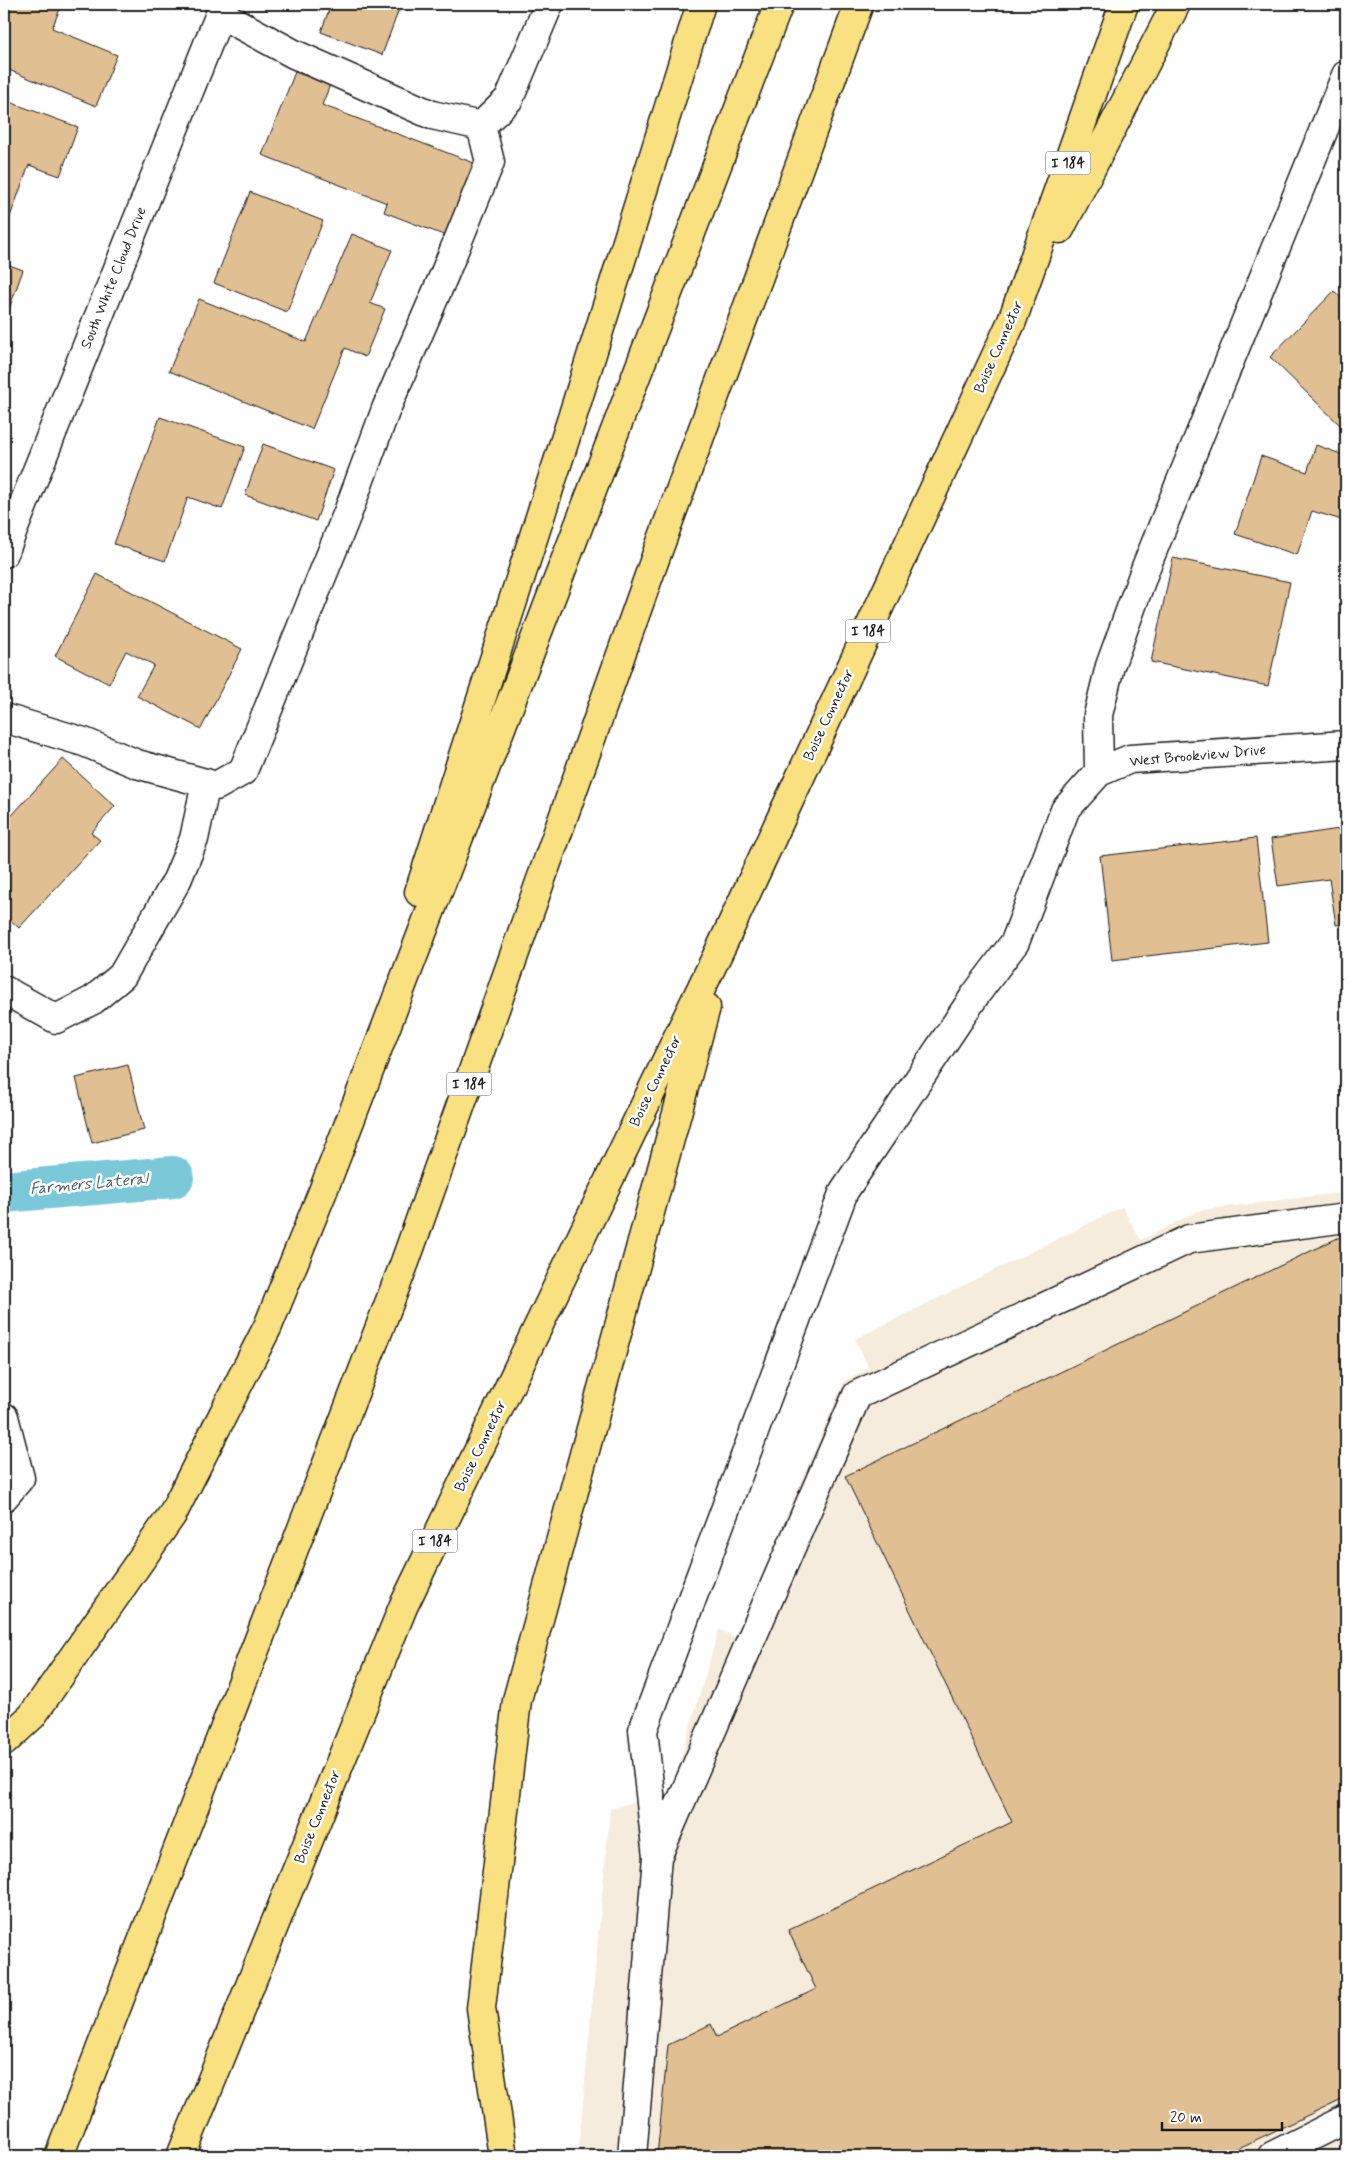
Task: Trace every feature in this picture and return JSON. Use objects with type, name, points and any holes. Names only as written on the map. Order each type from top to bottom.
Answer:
[{"type":"highway","points":[[323,1191],[571,421],[701,4]]},
{"type":"highway","points":[[4,1742],[32,1716],[172,1515],[268,1326],[323,1191],[779,4]]},
{"type":"highway","name":"I 184","points":[[59,2156],[405,1262],[656,556],[859,4]]},
{"type":"highway","name":"Boise Connector","points":[[181,2156],[403,1607],[724,941],[1012,321],[1124,4]]},
{"type":"highway","points":[[1012,321],[1176,4]]},
{"type":"highway","points":[[504,2156],[481,2008],[517,1700],[724,941]]},
{"type":"street","points":[[481,126],[509,99],[549,4]]},
{"type":"street","points":[[222,9],[294,54],[424,111],[481,126]]},
{"type":"street","name":"South White Cloud Drive","points":[[4,553],[222,9]]},
{"type":"street","points":[[1100,772],[1098,715],[1110,666],[1153,550],[1346,75]]},
{"type":"street","points":[[4,718],[84,742],[137,764],[216,786],[243,771],[348,512],[386,409],[490,162],[481,126]]},
{"type":"street","name":"West Brookview Drive","points":[[657,1857],[643,1730],[844,1191],[976,994],[1015,942],[1065,810],[1100,772],[1130,759],[1346,745]]},
{"type":"street","points":[[4,990],[56,1019],[93,1000],[122,976],[177,880],[194,840],[206,783]]},
{"type":"street","points":[[632,2156],[657,1857],[857,1396],[1189,1239],[1346,1218]]},
{"type":"street","points":[[4,1417],[20,1478],[4,1497]]},
{"type":"street","points":[[1272,2156],[1346,2120]]},
{"type":"shaded area","points":[[1346,1192],[1346,2156],[578,2156],[610,1809],[671,1791],[719,1629],[735,1638],[844,1381],[869,1368],[855,1339],[1122,1207],[1141,1240],[1200,1210]]},
{"type":"building","points":[[4,4],[62,4],[52,28],[117,55],[96,106],[4,68]]},
{"type":"building","points":[[331,4],[401,4],[382,55],[321,32]]},
{"type":"building","points":[[295,72],[330,85],[322,105],[474,163],[446,236],[384,212],[387,203],[262,155]]},
{"type":"building","points":[[4,100],[78,127],[60,176],[29,165],[4,233]]},
{"type":"building","points":[[250,192],[323,221],[287,312],[214,283]]},
{"type":"building","points":[[352,234],[392,250],[370,303],[385,309],[365,357],[345,348],[312,429],[169,371],[199,299],[306,342]]},
{"type":"building","points":[[4,263],[23,270],[4,323]]},
{"type":"building","points":[[1334,291],[1346,302],[1346,427],[1344,429],[1270,357]]},
{"type":"building","points":[[160,417],[245,447],[222,509],[188,497],[165,561],[114,544]]},
{"type":"building","points":[[263,444],[334,470],[316,521],[245,495]]},
{"type":"building","points":[[1316,445],[1346,456],[1345,521],[1312,511],[1297,555],[1235,534],[1261,456],[1307,472]]},
{"type":"building","points":[[1173,558],[1290,582],[1268,686],[1151,662]]},
{"type":"building","points":[[97,574],[242,649],[201,729],[137,696],[154,665],[126,651],[109,684],[55,656]]},
{"type":"building","points":[[63,759],[115,806],[91,833],[100,840],[19,928],[4,914],[4,824]]},
{"type":"building","points":[[1346,828],[1346,924],[1336,925],[1329,879],[1278,886],[1271,839]]},
{"type":"building","points":[[1256,838],[1268,942],[1112,960],[1100,856]]},
{"type":"building","points":[[128,1065],[144,1130],[92,1143],[76,1078]]},
{"type":"building","points":[[1346,1234],[1346,2097],[1222,2156],[657,2156],[668,2045],[711,2024],[717,2037],[816,1989],[788,1930],[1012,1822],[845,1476]]},
{"type":"waterway","name":"Farmers Lateral","points":[[4,1192],[173,1177]]}]
